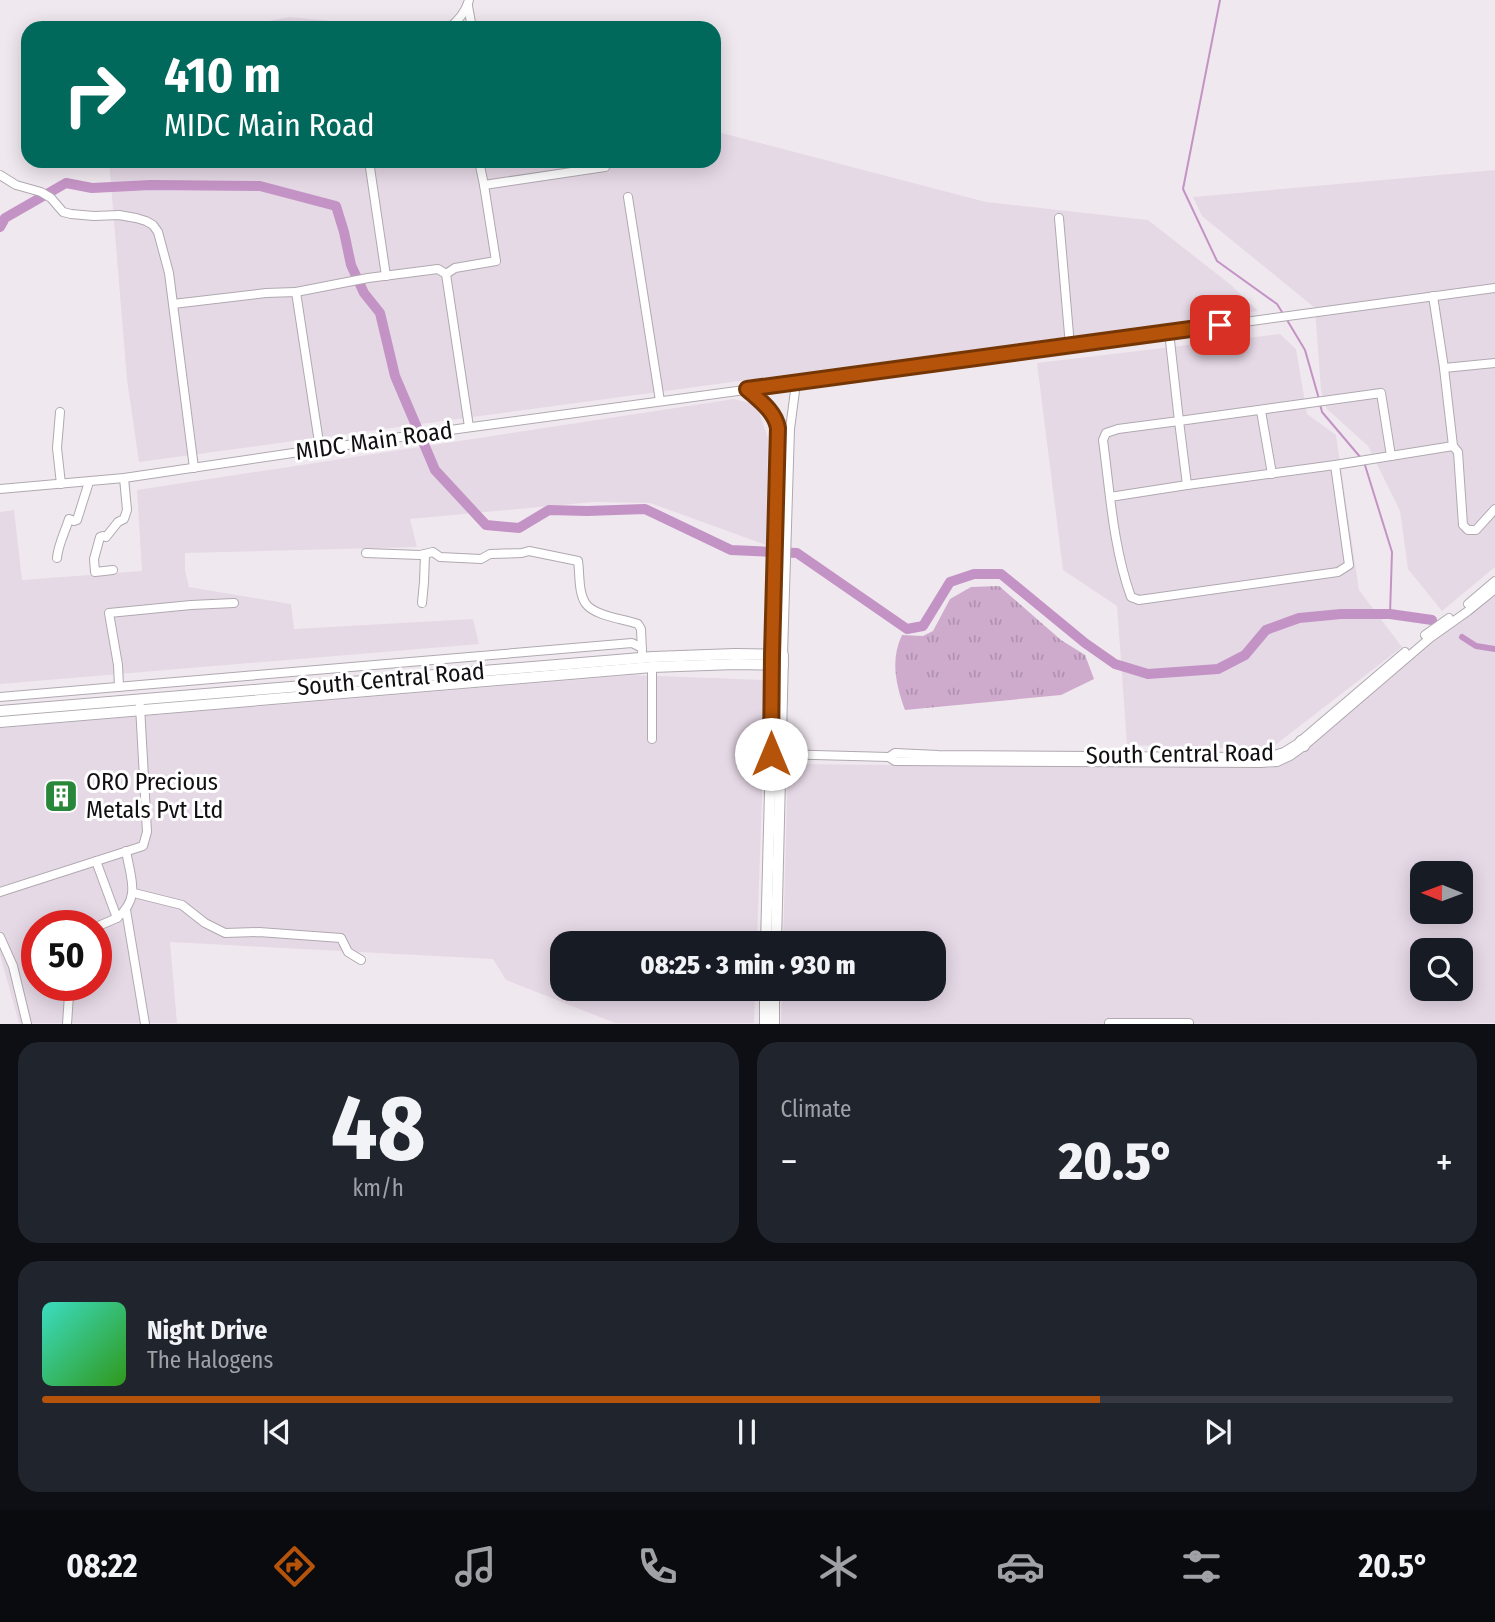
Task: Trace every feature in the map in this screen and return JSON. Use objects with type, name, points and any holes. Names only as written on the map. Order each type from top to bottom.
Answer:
[{"type":"main road","name":"South Central Road","points":[[388,684],[642,653],[735,654],[777,660]]},
{"type":"main road","name":"South Central Road","points":[[0,722],[140,706],[388,684],[777,660]]},
{"type":"main road","points":[[776,931],[777,660]]},
{"type":"main road","name":"South Central Road","points":[[0,711],[96,704],[140,706]]},
{"type":"main road","points":[[767,931],[776,754]]},
{"type":"main road","points":[[765,1001],[765,1024]]},
{"type":"main road","points":[[774,1001],[774,1024]]},
{"type":"street","points":[[456,21],[468,3]]},
{"type":"street","points":[[468,3],[471,21]]},
{"type":"street","points":[[370,168],[387,276]]},
{"type":"street","points":[[446,274],[455,268],[496,261],[480,168]]},
{"type":"street","points":[[484,185],[598,168]]},
{"type":"street","points":[[0,175],[16,185],[41,192],[51,198],[63,212],[136,218],[153,225],[158,232],[169,273],[194,468]]},
{"type":"street","points":[[628,197],[660,401]]},
{"type":"street","points":[[1059,218],[1070,346]]},
{"type":"street","points":[[173,304],[296,292],[368,278],[438,269],[446,274],[469,427]]},
{"type":"street","name":"MIDC Main Road","points":[[0,489],[124,478],[469,427],[1495,288]]},
{"type":"street","points":[[296,292],[320,449]]},
{"type":"street","points":[[1433,296],[1454,446],[1458,452],[1463,525],[1468,530],[1476,530],[1495,509]]},
{"type":"street","points":[[1169,332],[1187,485]]},
{"type":"street","points":[[1444,368],[1495,363]]},
{"type":"street","points":[[777,660],[786,567],[790,429],[796,383]]},
{"type":"street","points":[[747,389],[772,413],[778,428],[774,566],[777,660]]},
{"type":"street","points":[[1335,465],[1349,565],[1338,572],[1139,600],[1131,597],[1115,530],[1103,440],[1106,433],[1118,429],[1381,393],[1391,456]]},
{"type":"street","points":[[1261,411],[1272,474]]},
{"type":"street","points":[[60,412],[57,448],[61,484]]},
{"type":"street","points":[[1111,497],[1454,446]]},
{"type":"street","points":[[113,570],[95,572],[94,559],[100,537],[106,537],[118,522],[124,519],[127,510],[124,478]]},
{"type":"street","points":[[57,558],[69,519],[77,520],[89,482]]},
{"type":"street","points":[[366,553],[433,552],[440,557],[481,559],[490,554],[529,551],[578,561],[582,593],[587,605],[601,614],[638,624],[641,629],[642,653]]},
{"type":"street","points":[[422,603],[425,554]]},
{"type":"street","name":"South Central Road","points":[[776,754],[889,757],[895,761],[1277,762],[1290,756],[1433,628],[1461,610],[1495,581]]},
{"type":"street","name":"South Central Road","points":[[1302,743],[1430,638],[1495,589]]},
{"type":"street","points":[[119,687],[109,613],[234,603]]},
{"type":"street","points":[[0,697],[632,643],[642,653]]},
{"type":"street","points":[[652,667],[652,739]]},
{"type":"street","points":[[95,689],[96,704]]},
{"type":"street","points":[[0,891],[143,846],[148,832],[140,706]]},
{"type":"street","points":[[112,920],[126,910],[134,893],[126,852]]},
{"type":"street","points":[[96,861],[117,918]]},
{"type":"street","points":[[134,893],[182,905],[205,923],[225,933],[259,932],[341,938],[348,952],[361,960]]},
{"type":"street","points":[[126,910],[145,1024]]},
{"type":"street","points":[[0,937],[13,965],[27,1024]]},
{"type":"street","points":[[67,1024],[69,1001]]},
{"type":"street","points":[[1110,1023],[1189,1023]]},
{"type":"shaded area","points":[[289,17],[331,21],[269,21]]},
{"type":"shaded area","points":[[721,133],[986,202],[1148,220],[1231,285],[1258,311],[139,462],[127,380],[110,168],[721,168]]},
{"type":"shaded area","points":[[1495,170],[1495,567],[1442,611],[1408,569],[1400,511],[1368,446],[1327,409],[1321,391],[1315,308],[1202,216],[1193,197]]},
{"type":"shaded area","points":[[1280,334],[1296,349],[1307,414],[1336,435],[1359,590],[1402,647],[1270,749],[1127,745],[1117,606],[1063,570],[1037,363]]},
{"type":"shaded area","points":[[734,399],[757,405],[768,439],[766,545],[650,503],[593,502],[410,519],[417,547],[185,553],[189,587],[291,604],[294,629],[473,619],[479,644],[0,684],[0,512],[14,510],[22,580],[142,571],[137,490]]},
{"type":"shaded area","points":[[1495,588],[1495,1023],[781,1024],[782,1001],[946,1001],[946,931],[783,931],[788,764],[1272,768]]},
{"type":"shaded area","points":[[634,675],[766,680],[757,931],[550,931],[550,997],[506,980],[493,959],[170,942],[177,1023],[19,1023],[0,955],[0,728]]},
{"type":"shaded area","points":[[559,1001],[755,1001],[754,1023],[615,1023]]},
{"type":"green space","points":[[999,586],[1061,640],[1085,655],[1094,679],[1061,695],[905,710],[895,663],[902,635],[923,636],[933,631],[950,599],[971,587]]},
{"type":"waterway","points":[[1220,0],[1183,189],[1217,261],[1277,304],[1282,312]]},
{"type":"waterway","points":[[0,227],[5,218],[66,183],[92,188],[151,185],[260,186],[336,206],[351,265],[364,293],[380,313],[395,376],[435,470],[486,525],[519,528],[549,510],[645,509],[731,550],[797,553],[907,629],[923,626],[950,582],[974,574],[1001,574],[1085,643],[1115,664],[1148,674],[1218,669],[1245,655],[1266,630],[1299,618],[1341,614],[1390,614],[1432,620]]},
{"type":"waterway","points":[[1287,320],[1305,350],[1319,399]]},
{"type":"waterway","points":[[1320,404],[1322,412],[1361,458]]},
{"type":"waterway","points":[[1364,462],[1392,552],[1390,614]]},
{"type":"waterway","points":[[1462,637],[1476,646],[1495,649]]},
{"type":"place","name":"ORO Precious Metals Pvt Ltd","points":[[61,796]]},
{"type":"route","points":[[771,754],[778,428],[772,413],[747,389],[1220,325]]}]
